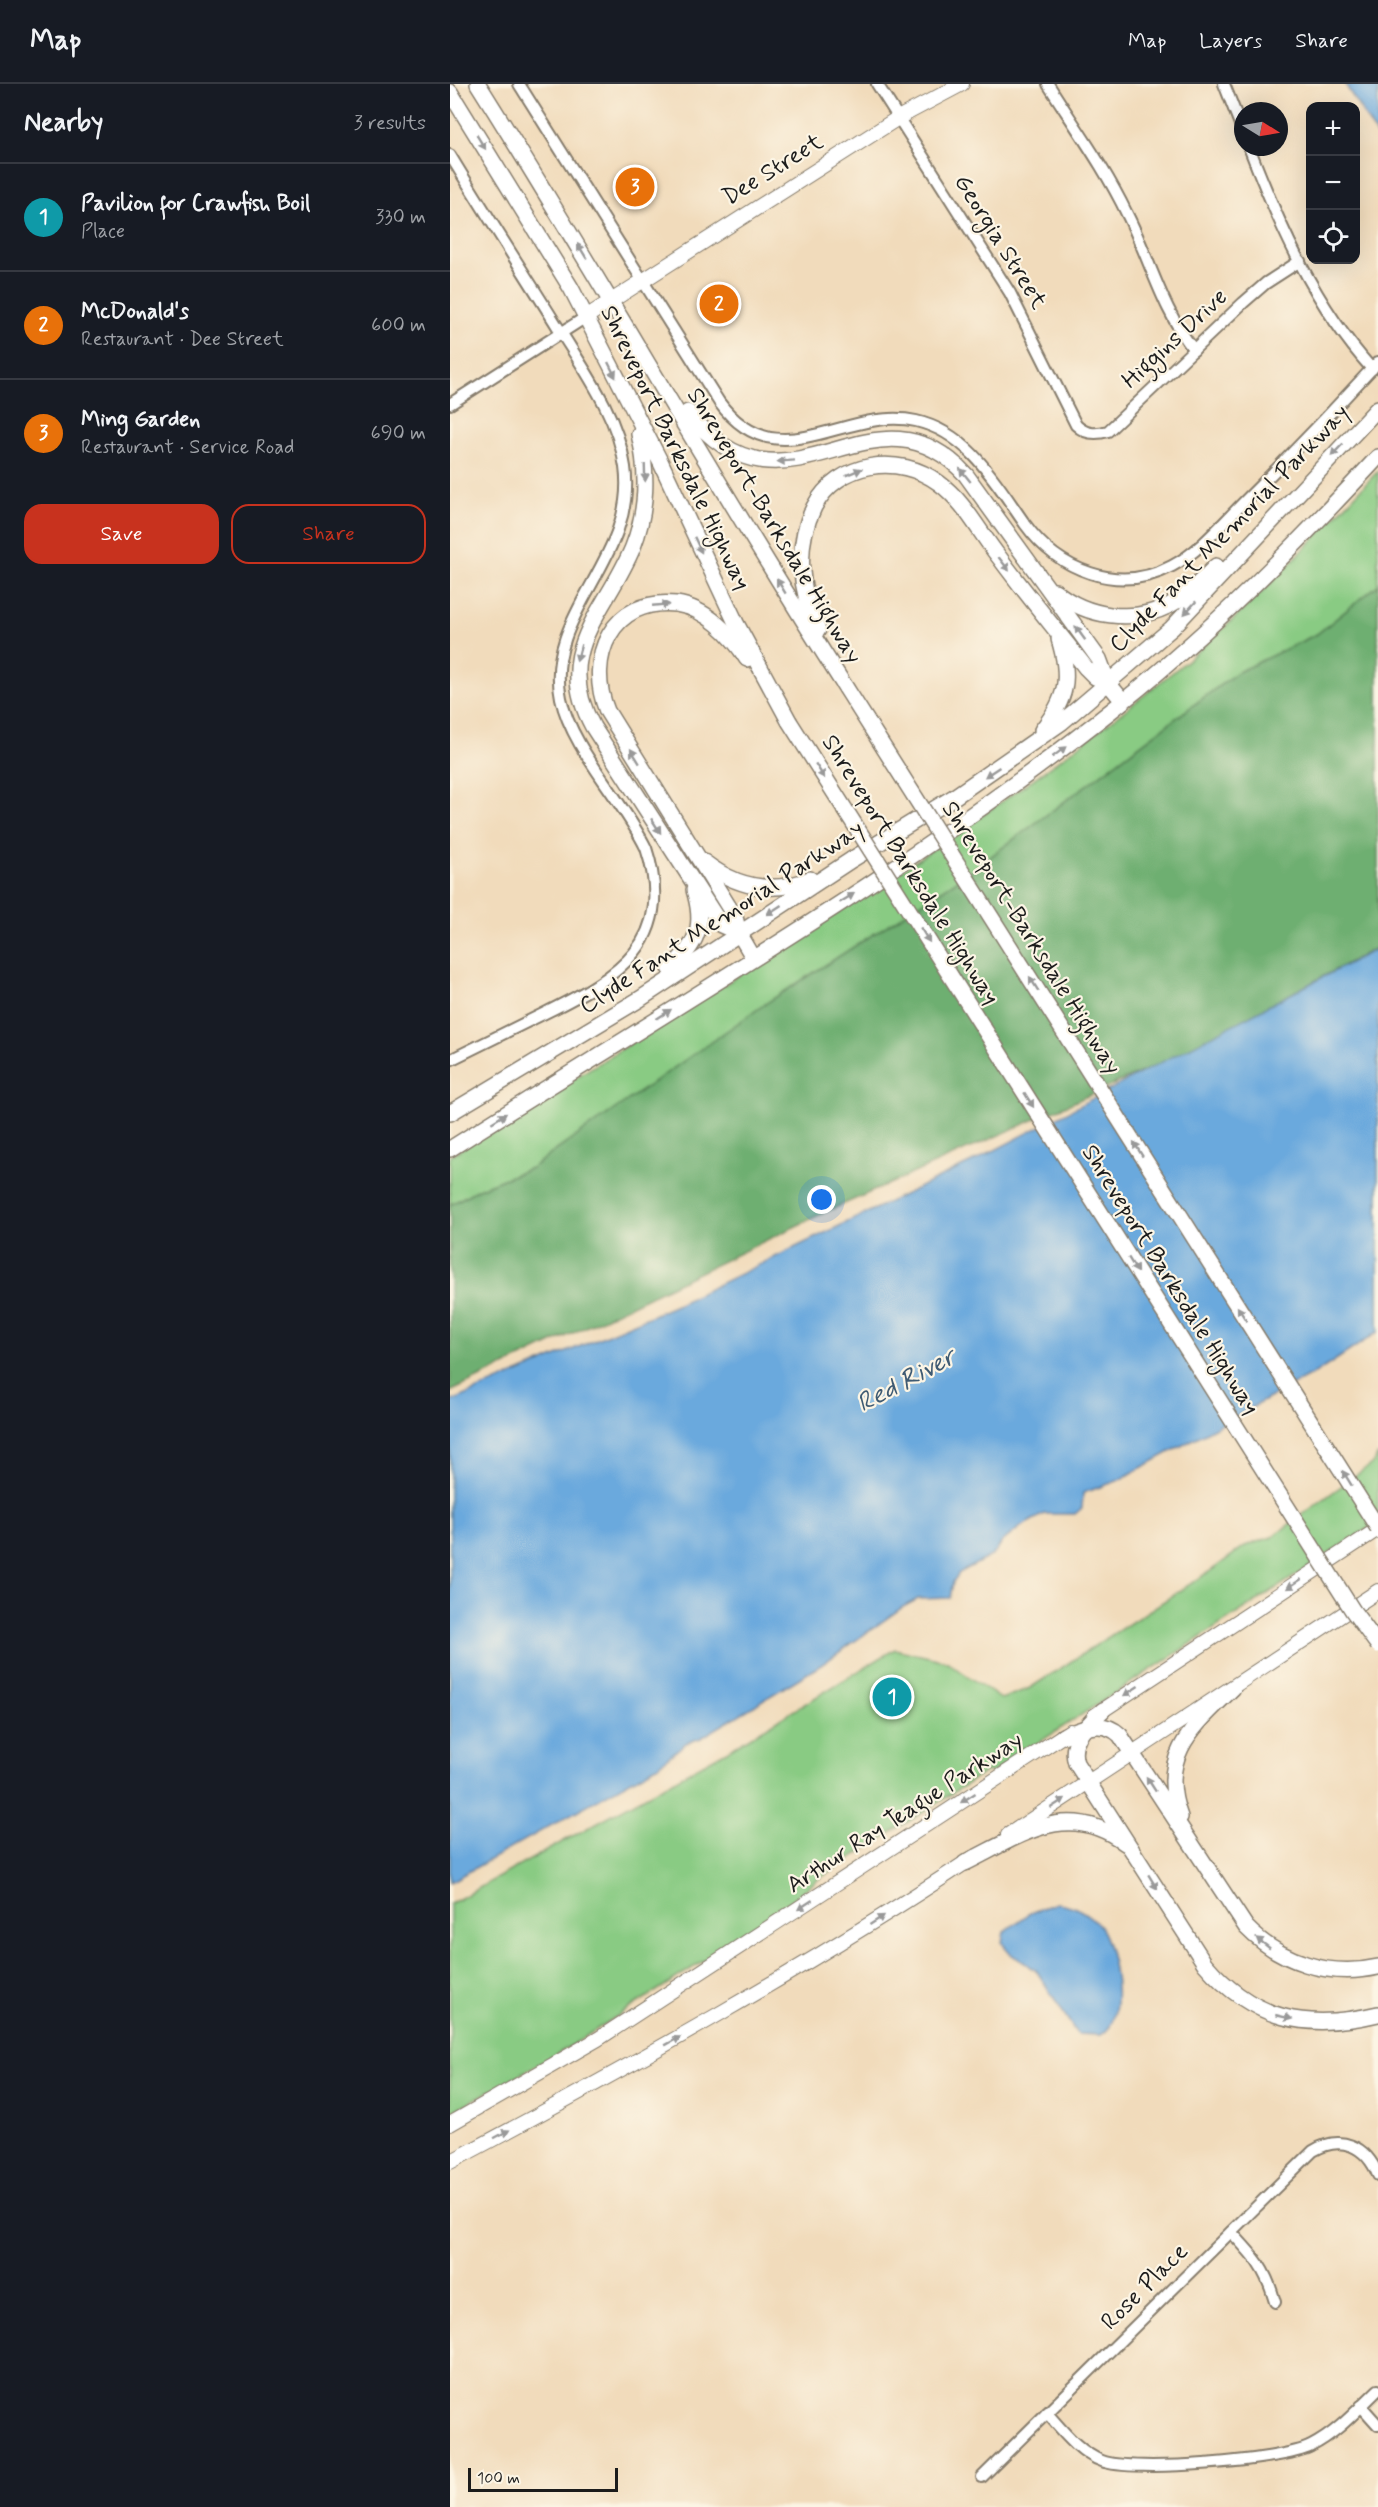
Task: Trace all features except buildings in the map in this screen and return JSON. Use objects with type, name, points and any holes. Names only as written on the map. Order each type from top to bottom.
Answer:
[{"type":"main road","name":"Shreveport Barksdale Highway","points":[[478,84],[608,303],[652,368]]},
{"type":"main road","name":"Shreveport Barksdale Highway","points":[[450,92],[540,234],[586,317],[634,416],[661,463],[736,623],[789,721],[1353,1611],[1378,1645]]},
{"type":"main road","points":[[608,303],[673,419],[692,433]]},
{"type":"main road","points":[[652,368],[716,443],[746,457],[787,462],[882,438],[918,441],[938,450],[966,475],[1099,659],[1108,683],[1123,701]]},
{"type":"main road","name":"Shreveport-Barksdale Highway","points":[[652,368],[796,611],[1378,1528]]},
{"type":"main road","name":"Clyde Fant Memorial Parkway","points":[[450,1113],[640,999],[738,933],[1022,752],[1172,628],[1378,408]]},
{"type":"main road","points":[[634,416],[644,463],[642,516],[632,548],[591,622],[582,643],[576,665],[578,693],[593,727],[721,925],[738,933]]},
{"type":"main road","name":"Clyde Fant Memorial Parkway","points":[[450,1149],[753,957],[982,808],[1123,701],[1209,627],[1271,569],[1378,456]]},
{"type":"main road","points":[[846,688],[810,613],[804,589],[801,553],[807,522],[820,496],[840,478],[863,468],[899,466],[925,474],[955,497],[1086,668],[1095,677],[1108,683]]},
{"type":"main road","points":[[1042,580],[1065,599],[1084,609],[1122,616],[1156,612],[1172,604],[1196,585],[1310,478]]},
{"type":"main road","points":[[753,957],[738,933],[735,917],[607,711],[601,696],[598,666],[608,636],[618,624],[645,608],[677,604],[694,610],[717,624],[741,650],[789,721]]},
{"type":"main road","points":[[1022,752],[1048,722],[1063,697],[1066,660],[1056,630]]},
{"type":"main road","points":[[698,857],[734,881],[778,888],[809,880],[851,860]]},
{"type":"main road","points":[[640,999],[684,956],[697,935],[698,904],[690,878]]},
{"type":"main road","points":[[1353,1611],[1378,1652]]},
{"type":"main road","points":[[1195,1847],[1174,1802],[1172,1787],[1175,1762],[1189,1733],[1233,1688]]},
{"type":"main road","points":[[1103,1710],[1077,1739],[1074,1753],[1089,1782],[1205,1965],[1244,2000],[1282,2018],[1342,2022],[1378,2014]]},
{"type":"main road","points":[[1063,1736],[1099,1725],[1113,1729],[1195,1847],[1246,1927],[1262,1943],[1281,1955],[1329,1970],[1354,1971],[1378,1967]]},
{"type":"main road","points":[[965,1863],[1036,1829],[1065,1821],[1099,1828],[1133,1849]]},
{"type":"street","points":[[519,84],[719,402],[746,428],[772,438],[800,440],[873,419],[893,418],[930,425],[949,434],[981,463],[1033,536],[1056,557],[1082,571],[1112,578],[1146,576],[1173,565],[1193,552],[1278,468],[1375,365],[1333,320],[1299,261],[1267,194],[1252,156]]},
{"type":"street","name":"Georgia Street","points":[[877,84],[1010,293],[1077,427]]},
{"type":"street","name":"Dee Street","points":[[586,317],[898,118],[962,84]]},
{"type":"street","points":[[1048,84],[1104,170],[1137,235],[1166,306],[1180,333],[1194,350]]},
{"type":"street","points":[[1224,84],[1234,109]]},
{"type":"street","points":[[450,155],[601,399],[617,436],[625,466],[627,489],[623,518],[616,539],[567,630],[560,654],[560,696],[572,728],[646,848],[654,888],[653,910],[646,931],[634,954],[608,979],[589,991],[450,1060]]},
{"type":"street","name":"Higgins Drive","points":[[1077,427],[1090,433],[1108,431],[1266,283],[1299,261]]},
{"type":"street","points":[[450,404],[586,317]]},
{"type":"street","name":"Arthur Ray Teague Parkway","points":[[450,2124],[598,2039],[1378,1528]]},
{"type":"street","points":[[450,2162],[704,2024],[844,1942],[1378,1591]]},
{"type":"street","name":"Rose Place","points":[[982,2477],[1313,2151],[1327,2143],[1345,2143],[1367,2154],[1378,2175]]},
{"type":"street","points":[[1231,2232],[1260,2263],[1275,2302]]},
{"type":"street","points":[[1047,2413],[1092,2457],[1117,2465],[1141,2467],[1263,2458],[1298,2452],[1331,2434],[1378,2390]]},
{"type":"street","points":[[1361,2406],[1378,2425]]},
{"type":"green space","points":[[1378,471],[1378,585],[1317,634],[1238,672],[970,872],[768,1002],[531,1168],[478,1189],[450,1205],[450,1156],[729,982],[1005,800],[1093,735],[1206,644],[1282,572]]},
{"type":"green space","points":[[1378,585],[1378,947],[1164,1062],[817,1216],[450,1392],[450,1205],[478,1189],[531,1168],[768,1002],[970,872],[1238,672],[1317,634]]},
{"type":"green space","points":[[1378,1454],[1378,1522],[992,1773],[987,1771],[820,1878],[755,1928],[566,2049],[450,2113],[450,1904],[732,1748],[895,1649],[946,1661],[1001,1699],[1030,1688],[1209,1572],[1245,1546],[1272,1537],[1374,1462]]},
{"type":"water","points":[[1345,84],[1378,84],[1378,137],[1360,108],[1360,102],[1356,102]]},
{"type":"water","name":"Red River","points":[[1378,948],[1378,1332],[1322,1369],[1117,1481],[1083,1493],[1082,1508],[1075,1514],[1044,1514],[1022,1526],[1002,1542],[993,1555],[959,1573],[953,1582],[950,1598],[918,1599],[903,1607],[821,1665],[701,1738],[686,1743],[657,1766],[450,1882],[450,1402],[674,1306],[980,1158]]},
{"type":"water","points":[[1056,1903],[1081,1910],[1091,1918],[1100,1927],[1110,1951],[1114,1967],[1116,2000],[1114,2015],[1109,2027],[1101,2035],[1077,2034],[1036,1970],[1012,1955],[1002,1943],[1004,1932],[1030,1913]]},
{"type":"place","name":"Ming Garden","points":[[635,187]]},
{"type":"place","name":"McDonald's","points":[[719,304]]},
{"type":"place","name":"Pavilion for Crawfish Boil","points":[[892,1697]]}]
